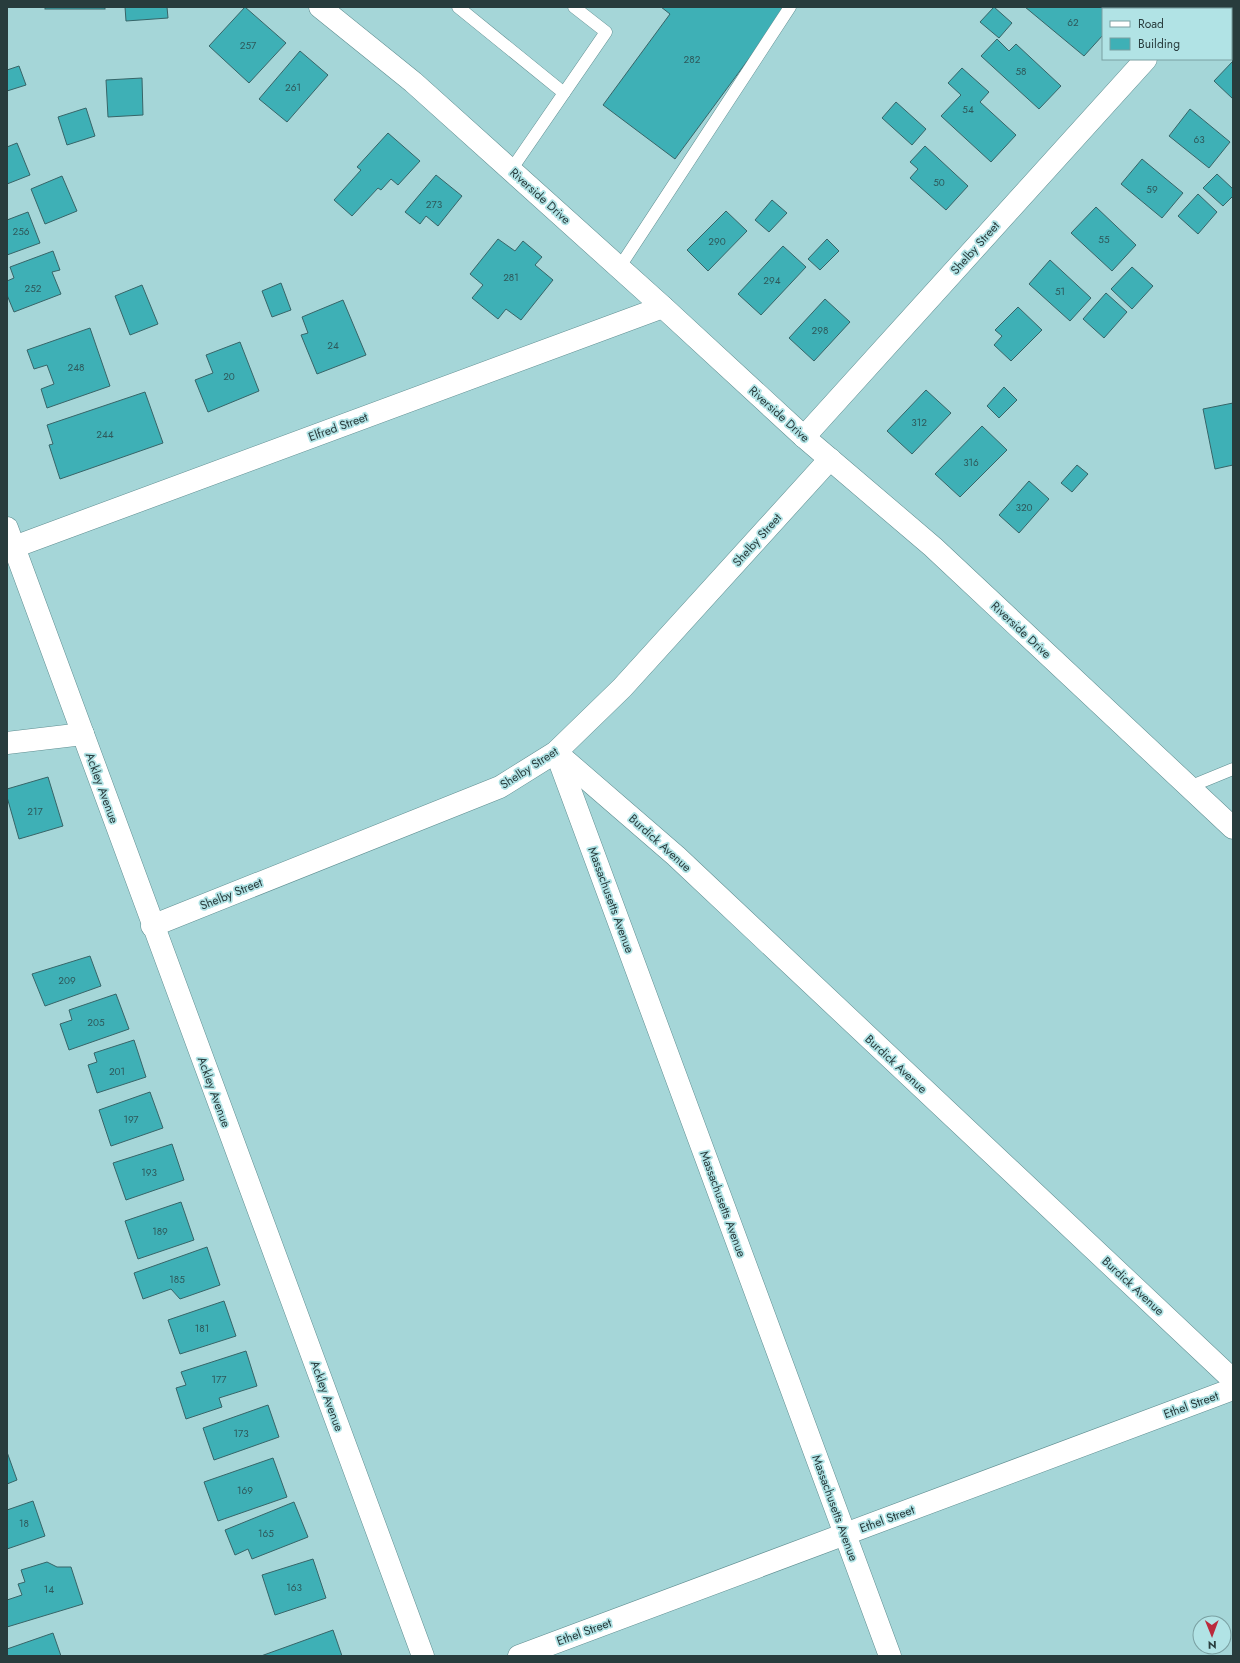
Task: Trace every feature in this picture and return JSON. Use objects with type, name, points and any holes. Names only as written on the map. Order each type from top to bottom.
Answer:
[{"type":"street","name":"Riverside Drive","points":[[320,7],[413,82],[663,307],[804,437],[933,547],[1233,828]]},
{"type":"street","name":"Shelby Street","points":[[804,437],[1145,60]]},
{"type":"street","name":"Elfred Street","points":[[10,537],[663,307]]},
{"type":"street","name":"Shelby Street","points":[[152,926],[500,788],[556,752],[622,688],[830,459]]},
{"type":"street","name":"Ackley Avenue","points":[[10,537],[152,926],[423,1656]]},
{"type":"street","points":[[7,743],[83,734]]},
{"type":"street","name":"Burdick Avenue","points":[[556,752],[676,856],[1233,1380]]},
{"type":"street","name":"Massachusetts Avenue","points":[[556,752],[890,1656]]},
{"type":"street","name":"Ethel Street","points":[[519,1656],[1233,1390]]},
{"type":"lane","points":[[458,7],[564,93]]},
{"type":"lane","points":[[511,170],[606,32],[574,7]]},
{"type":"lane","points":[[619,268],[790,7]]},
{"type":"lane","points":[[1189,787],[1233,769]]},
{"type":"building","points":[[45,7],[105,7],[105,9],[45,9]]},
{"type":"building","points":[[125,7],[167,7],[168,18],[126,21]]},
{"type":"building","points":[[245,7],[286,43],[249,83],[209,46]]},
{"type":"building","points":[[661,7],[787,7],[675,159],[603,105],[670,14]]},
{"type":"building","points":[[994,7],[1012,23],[999,38],[980,22]]},
{"type":"building","points":[[1025,7],[1104,8],[1102,8],[1102,36],[1084,56]]},
{"type":"building","points":[[997,39],[1009,51],[1016,44],[1061,86],[1039,109],[981,56]]},
{"type":"building","points":[[300,51],[328,75],[287,122],[259,99]]},
{"type":"building","points":[[1233,61],[1233,99],[1214,81]]},
{"type":"building","points":[[19,66],[26,85],[7,91],[7,70]]},
{"type":"building","points":[[962,68],[989,92],[980,102],[1016,135],[991,162],[941,116],[961,95],[948,83]]},
{"type":"building","points":[[142,78],[143,115],[108,117],[106,80]]},
{"type":"building","points":[[896,102],[926,129],[912,145],[882,118]]},
{"type":"building","points":[[86,108],[95,136],[67,145],[58,117]]},
{"type":"building","points":[[1190,109],[1230,142],[1209,168],[1169,136]]},
{"type":"building","points":[[388,133],[420,161],[398,185],[391,179],[381,190],[378,188],[352,216],[334,200],[361,170],[357,167]]},
{"type":"building","points":[[17,143],[30,175],[7,184],[7,147]]},
{"type":"building","points":[[925,146],[968,186],[946,210],[910,178],[918,169],[910,162]]},
{"type":"building","points":[[1142,159],[1183,193],[1162,218],[1121,184]]},
{"type":"building","points":[[1217,174],[1233,189],[1233,196],[1223,206],[1203,188]]},
{"type":"building","points":[[436,175],[462,196],[438,226],[426,216],[420,224],[405,212]]},
{"type":"building","points":[[62,176],[77,211],[45,224],[31,189]]},
{"type":"building","points":[[1198,194],[1217,212],[1198,234],[1178,216]]},
{"type":"building","points":[[772,200],[787,213],[769,232],[755,220]]},
{"type":"building","points":[[1096,207],[1136,245],[1112,271],[1071,233]]},
{"type":"building","points":[[726,211],[747,231],[708,271],[687,250]]},
{"type":"building","points":[[28,212],[40,243],[7,255],[7,220]]},
{"type":"building","points":[[498,239],[515,251],[523,241],[542,257],[535,265],[553,280],[521,320],[506,309],[498,319],[472,298],[483,285],[470,274]]},
{"type":"building","points":[[827,239],[839,251],[820,270],[808,259]]},
{"type":"building","points":[[783,246],[806,267],[761,315],[738,294]]},
{"type":"building","points":[[53,251],[60,270],[52,272],[61,294],[14,312],[7,295],[7,281],[14,278],[10,267]]},
{"type":"building","points":[[1050,260],[1091,298],[1070,321],[1029,284]]},
{"type":"building","points":[[1132,267],[1153,286],[1132,309],[1111,289]]},
{"type":"building","points":[[281,283],[291,310],[272,317],[262,291]]},
{"type":"building","points":[[142,285],[158,324],[130,335],[115,296]]},
{"type":"building","points":[[1106,293],[1127,312],[1104,338],[1083,319]]},
{"type":"building","points":[[825,299],[850,322],[814,361],[789,338]]},
{"type":"building","points":[[343,300],[366,355],[317,374],[301,335],[308,333],[302,317]]},
{"type":"building","points":[[1018,307],[1042,330],[1011,361],[994,345],[1002,336],[995,330]]},
{"type":"building","points":[[90,328],[110,386],[47,408],[41,389],[54,384],[47,365],[34,369],[27,350]]},
{"type":"building","points":[[240,342],[259,391],[208,412],[195,380],[213,373],[206,355]]},
{"type":"building","points":[[1004,387],[1017,400],[999,418],[987,406]]},
{"type":"building","points":[[926,390],[951,413],[912,454],[887,431]]},
{"type":"building","points":[[145,392],[163,443],[60,479],[49,445],[53,444],[47,425]]},
{"type":"building","points":[[1233,403],[1233,465],[1215,469],[1203,409]]},
{"type":"building","points":[[982,426],[1007,450],[960,497],[935,474]]},
{"type":"building","points":[[1077,465],[1088,474],[1072,492],[1061,483]]},
{"type":"building","points":[[1029,481],[1049,499],[1019,533],[999,515]]},
{"type":"building","points":[[48,777],[63,826],[19,839],[7,797],[7,789]]},
{"type":"building","points":[[90,956],[101,986],[45,1006],[32,974]]},
{"type":"building","points":[[116,994],[129,1029],[69,1050],[60,1024],[72,1020],[69,1010]]},
{"type":"building","points":[[134,1040],[146,1077],[97,1093],[88,1065],[97,1062],[94,1053]]},
{"type":"building","points":[[150,1092],[163,1128],[111,1146],[99,1110]]},
{"type":"building","points":[[172,1144],[184,1180],[126,1200],[113,1163]]},
{"type":"building","points":[[181,1202],[194,1240],[138,1259],[125,1221]]},
{"type":"building","points":[[207,1247],[220,1285],[180,1299],[171,1289],[143,1299],[134,1273]]},
{"type":"building","points":[[224,1301],[236,1336],[180,1354],[168,1320]]},
{"type":"building","points":[[246,1351],[257,1386],[219,1398],[222,1407],[186,1419],[176,1388],[186,1385],[181,1372]]},
{"type":"building","points":[[268,1405],[279,1437],[214,1460],[203,1428]]},
{"type":"building","points":[[7,1452],[17,1480],[7,1484]]},
{"type":"building","points":[[273,1458],[287,1497],[218,1521],[204,1482]]},
{"type":"building","points":[[33,1501],[45,1536],[7,1549],[7,1510]]},
{"type":"building","points":[[294,1502],[308,1537],[252,1559],[248,1549],[235,1555],[225,1530]]},
{"type":"building","points":[[313,1559],[326,1598],[275,1615],[262,1575]]},
{"type":"building","points":[[47,1562],[57,1567],[71,1567],[83,1604],[7,1627],[7,1600],[22,1595],[18,1584],[25,1582],[21,1570]]},
{"type":"building","points":[[333,1630],[342,1656],[261,1656]]},
{"type":"building","points":[[53,1633],[61,1656],[7,1656],[7,1649]]}]
